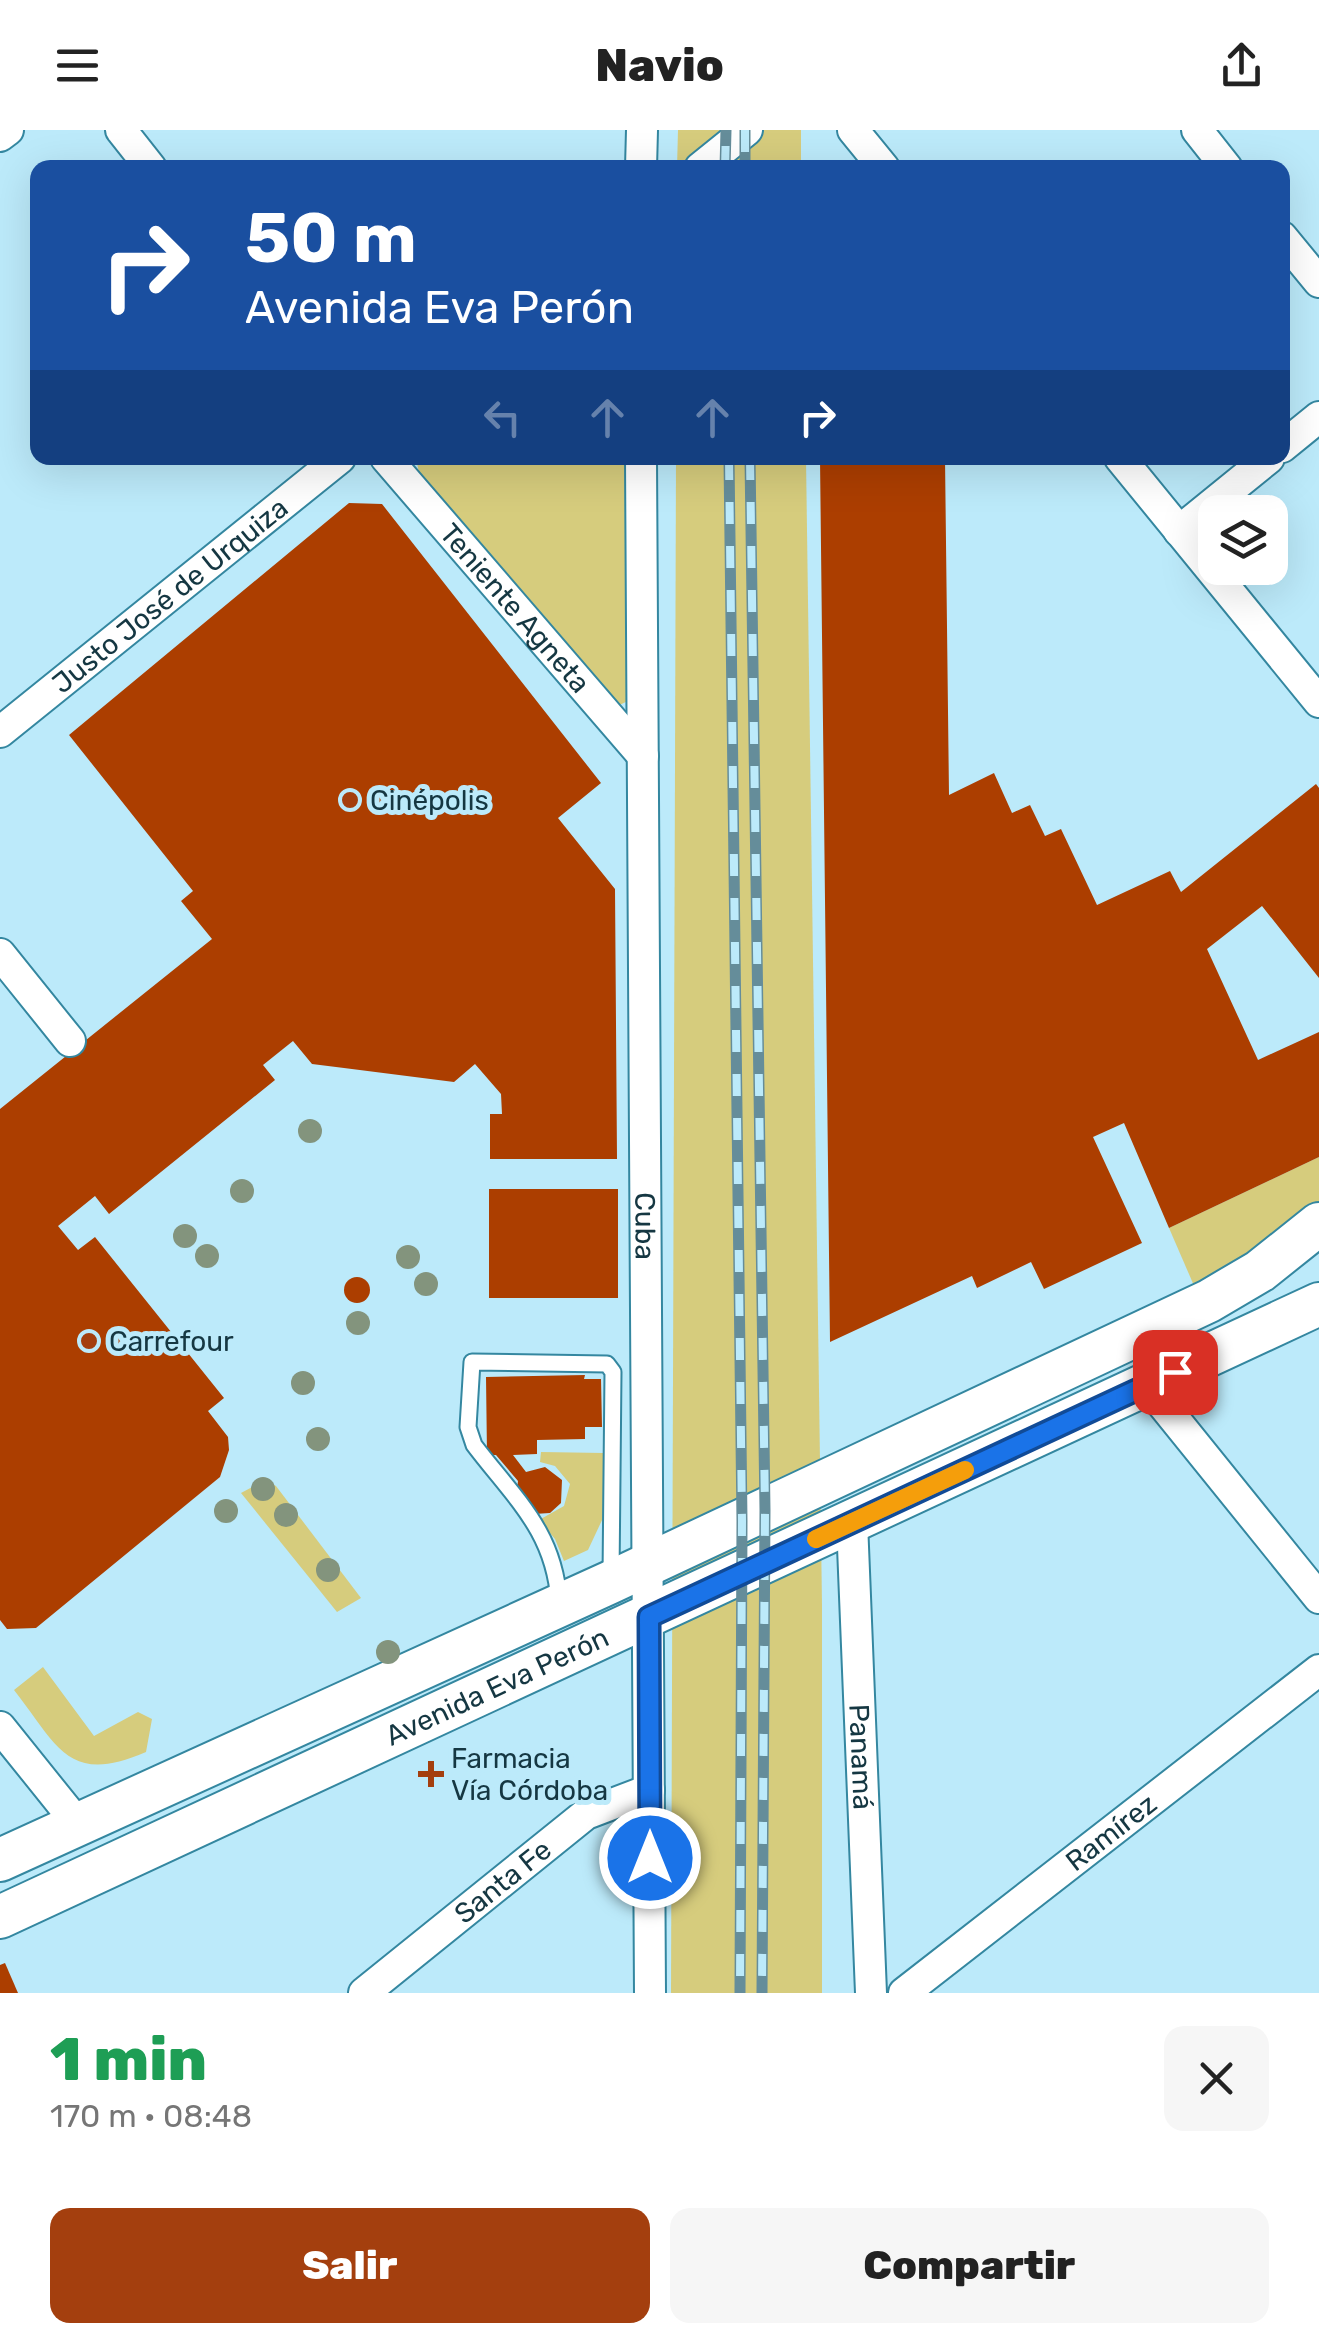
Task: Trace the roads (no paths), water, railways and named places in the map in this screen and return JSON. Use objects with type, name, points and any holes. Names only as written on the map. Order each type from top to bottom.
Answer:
[{"type":"main road","name":"Avenida Eva Perón","points":[[0,1860],[630,1573],[1208,1301],[1260,1271],[1319,1224]]},
{"type":"main road","name":"Avenida Eva Perón","points":[[0,1917],[1319,1304]]},
{"type":"street","points":[[0,136],[8,130]]},
{"type":"street","points":[[121,130],[145,160]]},
{"type":"street","points":[[641,160],[642,130]]},
{"type":"street","points":[[710,160],[747,130]]},
{"type":"street","points":[[853,130],[877,160]]},
{"type":"street","points":[[1197,130],[1221,160]]},
{"type":"street","points":[[1290,247],[1319,282]]},
{"type":"street","points":[[1290,441],[1319,418]]},
{"type":"street","name":"Justo José de Urquiza","points":[[0,732],[331,465]]},
{"type":"street","name":"Teniente Agneta","points":[[392,465],[643,756]]},
{"type":"street","name":"Cuba","points":[[641,465],[643,756],[630,1573],[649,1617],[650,1993]]},
{"type":"street","points":[[1126,465],[1319,702]]},
{"type":"street","points":[[1179,530],[1261,465]]},
{"type":"street","points":[[0,954],[70,1041]]},
{"type":"street","points":[[1147,1385],[1319,1598]]},
{"type":"street","name":"Panamá","points":[[852,1522],[871,1993]]},
{"type":"street","name":"Ramírez","points":[[904,1993],[1319,1670]]},
{"type":"street","points":[[0,1727],[78,1824]]},
{"type":"street","name":"Santa Fe","points":[[364,1993],[586,1814],[650,1790]]},
{"type":"lane","points":[[559,1605],[556,1565],[548,1542],[474,1445],[468,1427],[472,1362],[606,1364],[613,1372],[630,1573]]},
{"type":"railway","points":[[725,160],[726,130]]},
{"type":"railway","points":[[745,130],[745,160]]},
{"type":"railway","points":[[729,465],[742,1521],[740,1993]]},
{"type":"railway","points":[[750,465],[765,1510],[762,1993]]},
{"type":"place","name":"Cinépolis","points":[[350,800]]},
{"type":"place","name":"Carrefour","points":[[89,1341]]},
{"type":"place","name":"Farmacia Vía Córdoba","points":[[431,1774]]}]
